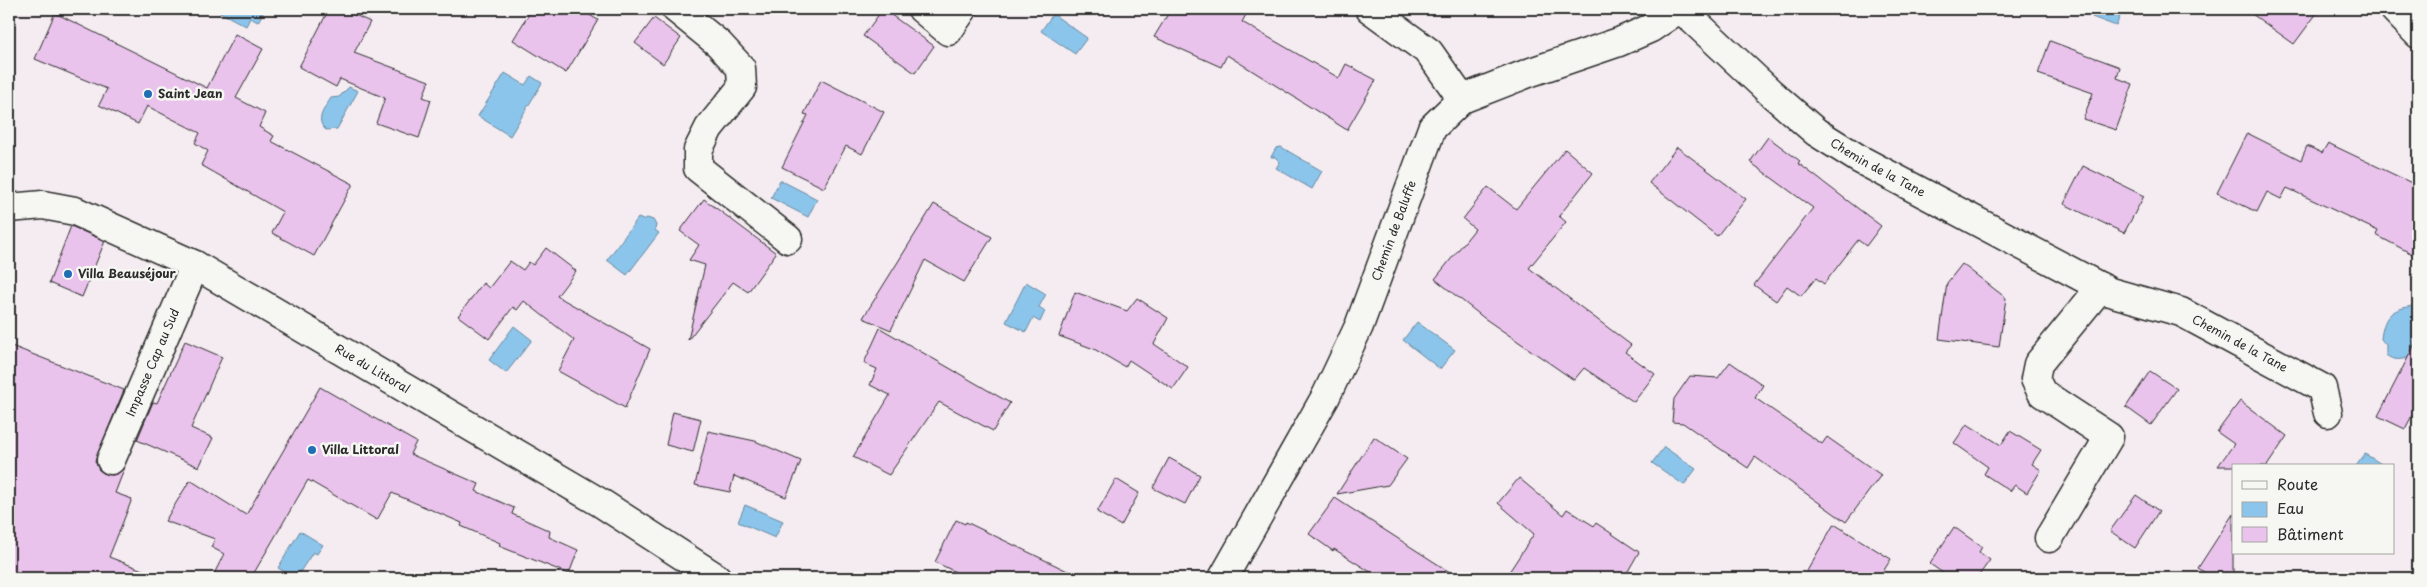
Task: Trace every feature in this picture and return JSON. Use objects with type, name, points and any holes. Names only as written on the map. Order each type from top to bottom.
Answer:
[{"type":"street","points":[[676,9],[719,44],[741,68],[742,87],[709,128],[698,150],[698,168],[788,239]]},
{"type":"street","points":[[922,9],[948,30],[963,9]]},
{"type":"street","points":[[1370,9],[1429,52],[1462,99]]},
{"type":"street","name":"Chemin de Baluffe","points":[[1223,578],[1326,396],[1359,326],[1432,128],[1462,99],[1531,72],[1619,42],[1651,28],[1680,9]]},
{"type":"street","name":"Chemin de la Tane","points":[[1680,9],[1816,132],[1859,159],[2101,287],[2140,302],[2181,312],[2322,388],[2328,413]]},
{"type":"street","points":[[2394,9],[2418,34]]},
{"type":"street","name":"Rue du Littoral","points":[[9,208],[43,205],[75,211],[195,266],[601,503],[717,578]]},
{"type":"street","name":"Impasse Cap au Sud","points":[[111,460],[195,266]]},
{"type":"street","points":[[2049,538],[2109,437],[2042,393],[2035,379],[2038,364],[2101,287]]},
{"type":"water","points":[[214,9],[265,9],[258,22],[250,18],[246,26]]},
{"type":"water","points":[[2095,9],[2123,9],[2116,26],[2092,17]]},
{"type":"water","points":[[1053,14],[1087,38],[1075,54],[1041,31]]},
{"type":"water","points":[[505,73],[525,85],[531,76],[542,83],[510,136],[478,116]]},
{"type":"water","points":[[349,87],[358,91],[337,129],[326,130],[321,122],[324,110],[331,98],[339,97]]},
{"type":"water","points":[[1281,147],[1322,171],[1312,189],[1276,168],[1280,162],[1275,157],[1271,157],[1276,148]]},
{"type":"water","points":[[780,180],[817,199],[808,217],[771,198]]},
{"type":"water","points":[[638,218],[653,220],[656,225],[655,230],[659,233],[627,275],[607,260]]},
{"type":"water","points":[[1026,282],[1046,294],[1039,307],[1045,311],[1040,322],[1033,318],[1026,332],[1006,322]]},
{"type":"water","points":[[2418,305],[2418,328],[2413,336],[2414,347],[2410,357],[2398,359],[2389,357],[2386,355],[2386,345],[2381,339],[2385,322],[2397,310]]},
{"type":"water","points":[[1417,322],[1455,350],[1440,369],[1403,340]]},
{"type":"water","points":[[514,326],[532,340],[506,373],[489,360]]},
{"type":"water","points":[[1664,447],[1696,469],[1684,485],[1652,463]]},
{"type":"water","points":[[2365,454],[2381,464],[2358,464]]},
{"type":"water","points":[[745,505],[783,521],[775,538],[738,522]]},
{"type":"water","points":[[300,531],[323,545],[317,554],[313,552],[296,578],[278,568]]},
{"type":"building","points":[[329,9],[342,9],[370,22],[354,53],[429,81],[423,97],[431,100],[419,138],[376,123],[385,98],[340,79],[336,87],[299,67]]},
{"type":"building","points":[[532,9],[579,9],[598,20],[566,73],[513,40]]},
{"type":"building","points":[[883,9],[934,46],[915,73],[863,36]]},
{"type":"building","points":[[1171,9],[1249,9],[1242,22],[1339,78],[1346,64],[1376,80],[1347,130],[1227,55],[1221,67],[1154,37]]},
{"type":"building","points":[[2245,9],[2320,9],[2294,44]]},
{"type":"building","points":[[55,13],[207,88],[235,34],[263,49],[236,98],[265,113],[259,127],[274,136],[271,141],[353,184],[314,256],[272,233],[283,212],[201,165],[208,151],[195,143],[200,133],[147,106],[138,124],[99,105],[107,89],[35,59]]},
{"type":"building","points":[[654,18],[681,38],[663,64],[635,43]]},
{"type":"building","points":[[2050,41],[2120,67],[2117,78],[2133,84],[2116,130],[2083,119],[2093,93],[2038,74]]},
{"type":"building","points":[[821,80],[884,112],[862,154],[846,146],[824,188],[782,167],[808,115],[804,114]]},
{"type":"building","points":[[2247,133],[2301,160],[2307,146],[2322,153],[2328,143],[2418,186],[2418,257],[2376,235],[2378,231],[2287,188],[2281,199],[2267,192],[2257,212],[2217,193]]},
{"type":"building","points":[[1768,137],[1800,161],[1798,163],[1881,226],[1866,246],[1858,240],[1824,284],[1816,278],[1801,296],[1787,286],[1776,301],[1754,285],[1813,208],[1750,162]]},
{"type":"building","points":[[1677,147],[1746,199],[1717,236],[1649,183]]},
{"type":"building","points":[[1565,149],[1593,173],[1559,216],[1566,222],[1529,268],[1631,345],[1625,352],[1655,374],[1634,402],[1584,368],[1574,380],[1484,318],[1435,279],[1475,229],[1463,219],[1488,187],[1516,209]]},
{"type":"building","points":[[2083,166],[2144,196],[2124,233],[2064,204]]},
{"type":"building","points":[[704,199],[776,253],[748,292],[733,282],[688,340],[705,265],[689,260],[699,245],[680,231]]},
{"type":"building","points":[[934,204],[992,237],[964,282],[925,260],[891,330],[863,318]]},
{"type":"building","name":"Villa Beauséjour","points":[[71,226],[105,241],[82,297],[49,283]]},
{"type":"building","points":[[546,248],[576,271],[557,296],[650,349],[625,408],[558,371],[574,340],[524,301],[517,310],[513,307],[489,339],[458,316],[483,283],[489,288],[510,261],[523,270],[529,262],[533,265]]},
{"type":"building","points":[[1962,264],[2006,298],[1999,347],[1939,339],[1947,283]]},
{"type":"building","points":[[1075,292],[1127,311],[1137,298],[1168,318],[1154,344],[1188,367],[1173,389],[1129,360],[1125,367],[1094,349],[1059,336]]},
{"type":"building","points":[[880,328],[1010,403],[993,431],[939,402],[889,475],[853,457],[890,395],[870,385],[877,369],[864,363]]},
{"type":"building","points":[[2418,338],[2418,404],[2405,429],[2378,416]]},
{"type":"building","points":[[185,341],[222,357],[191,428],[213,438],[199,467],[137,440],[153,402],[157,403]]},
{"type":"building","points":[[9,345],[124,390],[95,461],[99,470],[105,474],[113,475],[125,467],[115,493],[132,499],[109,557],[158,576],[158,578],[9,578]]},
{"type":"building","points":[[1730,362],[1763,385],[1755,398],[1822,444],[1827,437],[1881,475],[1846,522],[1755,457],[1748,468],[1683,423],[1672,422],[1674,399],[1690,376],[1718,378]]},
{"type":"building","points":[[2150,371],[2177,389],[2151,425],[2126,407]]},
{"type":"building","points":[[320,387],[416,442],[410,454],[479,484],[476,491],[514,508],[512,514],[550,531],[549,537],[578,550],[569,574],[499,546],[500,543],[461,526],[462,523],[392,493],[377,520],[308,480],[251,578],[212,578],[224,554],[211,547],[215,539],[165,521],[190,480],[246,515]]},
{"type":"building","points":[[2240,401],[2287,436],[2268,464],[2218,466],[2234,444],[2217,432]]},
{"type":"building","points":[[673,412],[701,419],[693,452],[666,445]]},
{"type":"building","points":[[1967,424],[2001,445],[2010,431],[2041,450],[2032,464],[2041,470],[2027,493],[2015,485],[2010,491],[1984,474],[1988,467],[1954,443]]},
{"type":"building","points":[[708,431],[755,441],[801,461],[786,497],[734,476],[730,492],[695,485]]},
{"type":"building","points":[[1374,437],[1407,459],[1388,485],[1337,494]]},
{"type":"building","points":[[1169,458],[1200,475],[1185,504],[1153,488]]},
{"type":"building","points":[[1519,478],[1563,515],[1567,509],[1594,526],[1596,523],[1639,552],[1624,578],[1505,578],[1534,534],[1498,503]]},
{"type":"building","points":[[1116,479],[1139,493],[1121,526],[1097,512]]},
{"type":"building","points":[[2136,495],[2159,511],[2135,548],[2110,531]]},
{"type":"building","points":[[1335,498],[1459,578],[1380,578],[1334,549],[1333,551],[1309,534]]},
{"type":"building","points":[[2232,516],[2233,578],[2213,578],[2198,568]]},
{"type":"building","points":[[956,520],[965,524],[966,522],[1082,578],[968,578],[935,562]]},
{"type":"building","points":[[1834,524],[1891,559],[1879,578],[1803,578]]},
{"type":"building","points":[[1954,527],[1982,547],[1979,552],[1990,560],[1977,578],[1950,578],[1930,564]]},
{"type":"place","name":"Saint Jean","points":[[148,94]]},
{"type":"place","name":"Villa Beauséjour","points":[[68,274]]},
{"type":"place","name":"Villa Littoral","points":[[312,450]]}]
